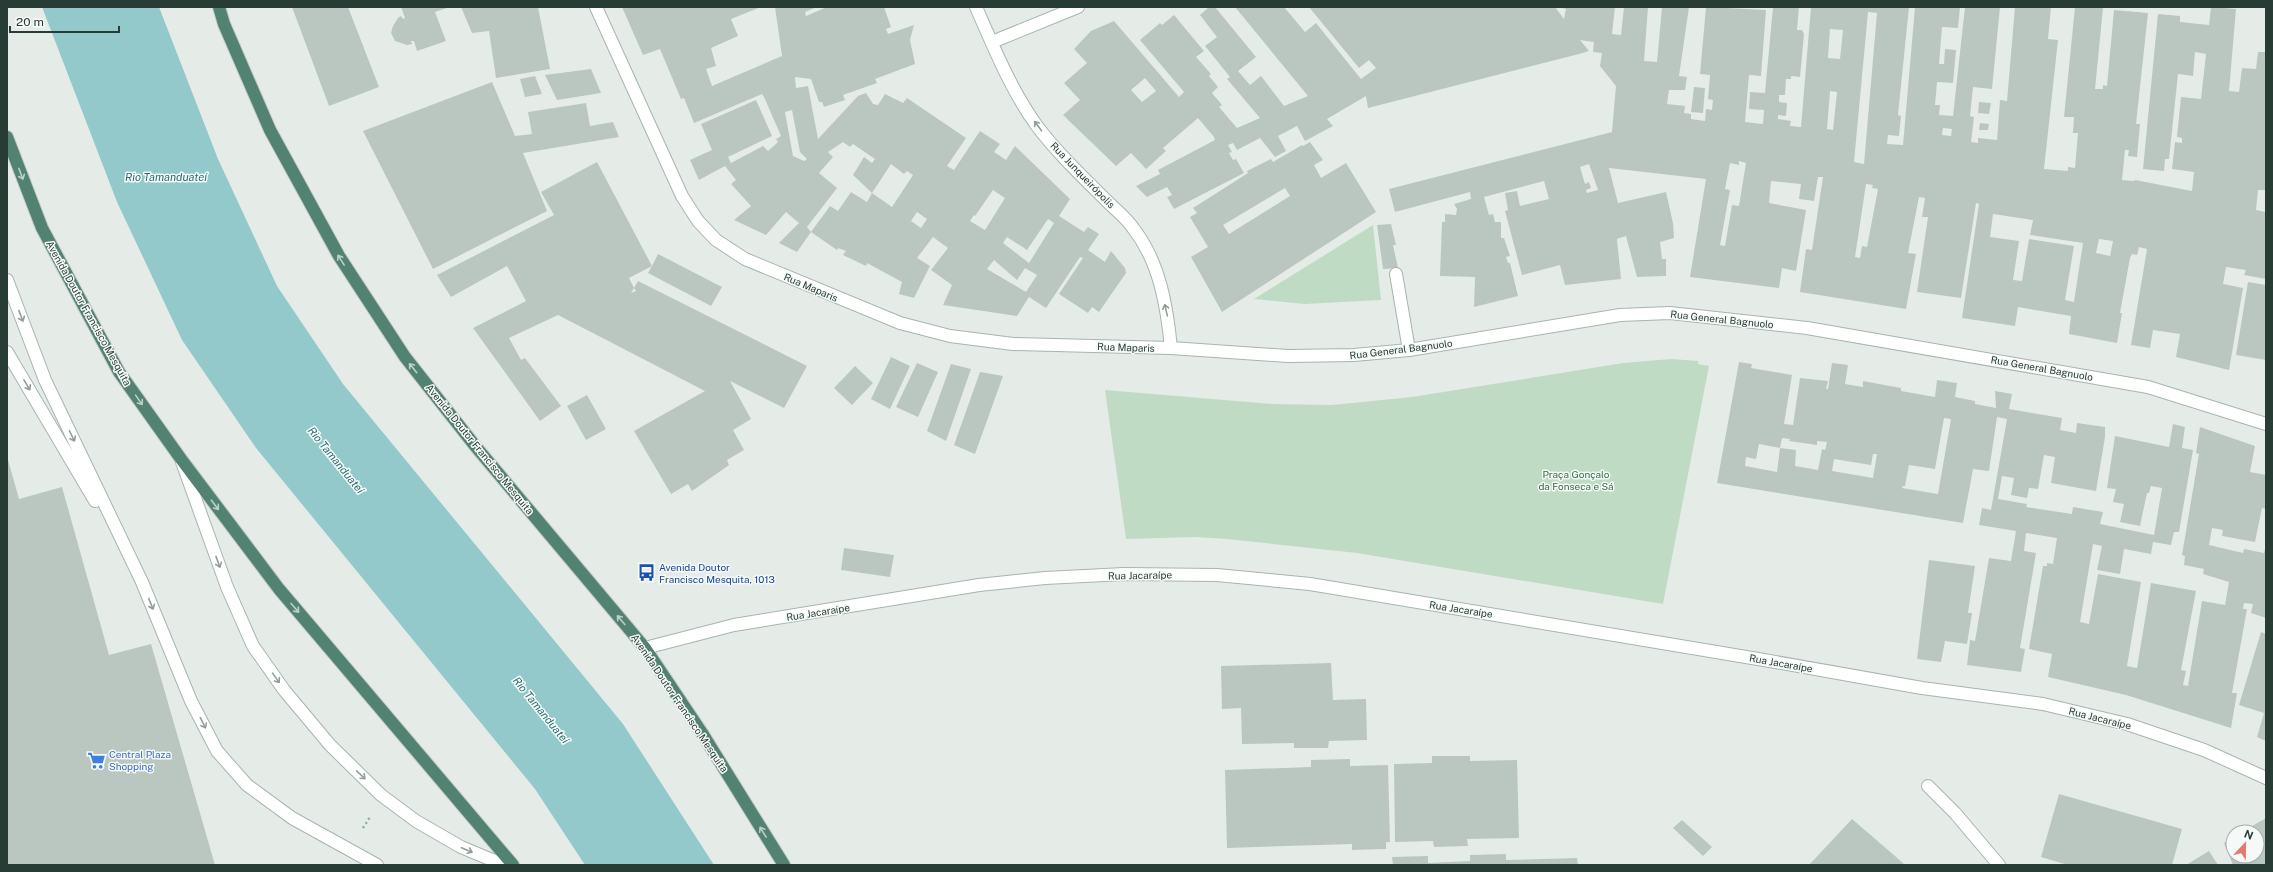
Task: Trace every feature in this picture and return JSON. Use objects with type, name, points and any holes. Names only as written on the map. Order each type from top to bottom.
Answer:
[{"type":"highway","name":"Avenida Doutor Francisco Mesquita","points":[[219,7],[224,24],[270,130],[339,256],[405,357],[476,447],[645,648],[702,733],[784,865]]},
{"type":"highway","name":"Avenida Doutor Francisco Mesquita","points":[[7,137],[42,228],[115,365],[181,459],[279,590],[513,865]]},
{"type":"street","name":"Rua Maparis","points":[[596,7],[682,196],[698,221],[716,240],[745,258],[900,323],[950,336],[1013,344],[1171,348]]},
{"type":"street","name":"Rua Junqueirópolis","points":[[976,7],[1017,95],[1038,127],[1069,163],[1134,228],[1149,254],[1164,302],[1171,348]]},
{"type":"street","points":[[992,42],[1078,7]]},
{"type":"street","points":[[1396,274],[1409,350]]},
{"type":"street","points":[[7,280],[45,380],[142,582],[192,701],[217,751],[247,785],[292,818],[377,865]]},
{"type":"street","name":"Rua General Bagnuolo","points":[[1171,348],[1288,356],[1354,355],[1409,350],[1589,319],[1620,315],[1678,313],[1807,328],[2148,387],[2266,424]]},
{"type":"street","points":[[7,352],[142,582]]},
{"type":"street","points":[[181,459],[227,587],[253,646],[284,690],[330,745],[381,795],[416,821],[461,847],[504,865]]},
{"type":"street","name":"Rua Jacaraípe","points":[[645,648],[734,626],[979,585],[1045,578],[1124,574],[1217,575],[1310,584],[1922,688],[2043,704],[2127,724],[2204,750],[2266,778]]},
{"type":"street","points":[[1928,786],[1955,813],[1999,865]]},
{"type":"green space","points":[[1373,225],[1381,300],[1305,304],[1254,299]]},
{"type":"green space","name":"Praça Gonçalo da Fonseca e Sá","points":[[1671,359],[1698,361],[1698,364],[1709,366],[1663,604],[1357,553],[1195,537],[1126,539],[1105,390],[1273,404],[1332,405],[1412,397],[1623,363]]},
{"type":"water","name":"Rio Tamanduateí","points":[[42,7],[159,7],[218,159],[277,286],[343,384],[623,724],[714,865],[585,865],[535,789],[256,448],[182,340],[117,202]]},
{"type":"building","points":[[292,7],[348,7],[379,87],[329,106]]},
{"type":"building","points":[[401,7],[450,7],[435,12],[446,41],[417,51],[414,41],[411,41],[412,44],[407,45],[395,41],[391,33],[393,26],[401,16],[403,19],[405,18]]},
{"type":"building","points":[[461,7],[538,7],[550,69],[496,78],[489,31],[472,33]]},
{"type":"building","points":[[622,7],[761,7],[731,19],[738,36],[711,48],[716,66],[706,69],[712,86],[782,56],[775,7],[817,7],[805,12],[806,16],[827,7],[884,7],[891,27],[886,29],[888,34],[914,25],[910,40],[915,64],[875,79],[877,83],[843,95],[845,100],[824,107],[822,102],[819,102],[811,79],[795,77],[796,88],[808,86],[818,139],[858,96],[866,93],[873,104],[878,105],[885,94],[903,103],[907,98],[966,138],[947,166],[954,170],[980,131],[1000,144],[994,152],[1006,160],[1015,146],[1070,199],[1059,216],[1084,232],[1088,227],[1099,234],[1088,250],[1105,262],[1111,251],[1125,268],[1126,273],[1099,312],[1092,307],[1088,313],[1059,294],[1083,258],[1080,257],[1046,308],[1029,297],[1017,316],[943,305],[952,285],[931,270],[948,248],[933,237],[917,258],[930,266],[914,298],[899,294],[902,282],[867,263],[866,266],[843,255],[846,251],[838,248],[837,250],[811,232],[797,252],[779,243],[799,223],[786,212],[766,235],[734,220],[751,206],[731,184],[736,180],[725,166],[699,180],[690,160],[712,150],[701,124],[756,100],[772,136],[728,157],[731,163],[763,146],[768,151],[778,142],[776,139],[781,136],[762,94],[694,123],[684,98],[681,99],[660,49],[643,55]],"holes":[[[792,110],[800,152],[807,159],[804,161],[793,156],[785,112]],[[843,142],[850,147],[853,144],[875,159],[872,163],[864,157],[853,175],[872,193],[867,202],[851,192],[838,211],[830,206],[811,232],[807,227],[837,188],[819,173],[833,157],[828,152]],[[891,164],[904,174],[907,171],[913,175],[892,207],[872,193]],[[993,190],[1005,198],[985,230],[970,221],[974,215],[975,216]],[[917,212],[927,219],[921,228],[911,221]],[[1048,219],[1054,223],[1029,263],[1003,243],[1007,237],[1027,250]],[[994,260],[1017,280],[1025,268],[1037,275],[1026,292],[987,269]]]},
{"type":"building","points":[[1209,7],[1215,7],[1256,57],[1238,71],[1250,85],[1261,76],[1284,106],[1308,96],[1235,7],[1284,7],[1305,32],[1316,23],[1361,79],[1376,68],[1369,60],[1359,68],[1309,7],[1555,7],[1564,19],[1566,9],[1558,7],[1615,7],[1612,34],[1621,35],[1624,7],[1648,7],[1644,61],[1657,62],[1662,7],[1689,7],[1679,76],[1687,77],[1685,90],[1669,90],[1667,104],[1685,106],[1684,113],[1691,114],[1691,119],[1705,121],[1706,109],[1712,110],[1713,100],[1708,99],[1710,75],[1700,74],[1706,7],[1766,10],[1761,76],[1749,75],[1745,122],[1763,124],[1764,110],[1749,109],[1750,92],[1765,93],[1773,7],[1799,7],[1797,30],[1802,30],[1804,34],[1800,77],[1791,76],[1791,79],[1786,79],[1785,95],[1779,95],[1779,102],[1787,103],[1786,116],[1778,115],[1778,119],[1791,121],[1790,126],[1801,127],[1811,7],[1909,7],[1898,115],[1901,116],[1899,136],[1888,135],[1887,144],[1903,145],[1915,7],[1960,7],[1958,28],[1942,27],[1939,64],[1944,64],[1945,49],[1956,50],[1953,83],[1937,82],[1935,105],[1940,105],[1939,115],[1953,116],[1965,7],[2000,7],[1992,89],[1973,87],[1970,116],[1974,117],[1971,142],[1978,143],[1978,138],[1997,140],[2000,100],[2007,101],[2015,7],[2051,7],[2048,39],[2058,40],[2044,169],[2068,171],[2068,167],[2075,168],[2078,133],[2073,133],[2074,117],[2064,117],[2075,7],[2103,8],[2095,89],[2103,89],[2103,85],[2107,86],[2114,10],[2148,13],[2136,124],[2140,124],[2137,157],[2128,156],[2129,150],[2125,150],[2122,180],[2135,180],[2192,191],[2194,172],[2172,169],[2175,142],[2182,143],[2182,138],[2177,137],[2181,97],[2201,99],[2206,54],[2195,52],[2193,76],[2178,74],[2169,159],[2165,159],[2164,171],[2143,169],[2158,14],[2180,16],[2180,22],[2209,25],[2211,7],[2236,9],[2229,91],[2239,92],[2242,68],[2256,69],[2258,52],[2266,52],[2266,190],[2258,190],[2256,210],[2266,212],[2266,279],[2244,275],[2246,270],[2226,267],[2223,284],[2243,288],[2229,370],[2176,357],[2180,334],[2153,330],[2150,348],[2131,345],[2147,249],[2139,247],[2137,255],[2132,254],[2130,258],[2120,313],[2122,313],[2117,343],[2069,334],[2071,316],[2018,307],[2015,326],[1962,318],[1979,204],[1976,203],[1961,298],[1917,292],[1928,217],[1922,217],[1925,198],[1919,197],[1908,253],[1916,254],[1906,309],[1800,292],[1806,249],[1812,250],[1823,177],[1818,177],[1814,201],[1799,199],[1801,184],[1771,181],[1769,203],[1806,210],[1796,271],[1782,268],[1779,288],[1690,277],[1706,179],[1609,168],[1618,203],[1666,192],[1673,223],[1674,238],[1660,242],[1662,259],[1666,259],[1666,276],[1637,277],[1626,236],[1617,239],[1621,279],[1565,285],[1560,265],[1522,275],[1505,211],[1508,210],[1505,193],[1517,191],[1520,206],[1549,199],[1544,181],[1484,197],[1489,215],[1493,214],[1495,222],[1501,222],[1501,238],[1504,238],[1510,256],[1506,257],[1508,263],[1510,263],[1518,296],[1474,307],[1475,277],[1440,276],[1442,222],[1445,222],[1445,214],[1456,215],[1457,209],[1454,204],[1471,199],[1470,192],[1395,212],[1389,189],[1612,132],[1616,86],[1600,66],[1602,53],[1593,52],[1594,42],[1580,40],[1589,51],[1579,54],[1368,108],[1366,96],[1327,119],[1333,126],[1305,141],[1297,126],[1278,136],[1286,151],[1275,157],[1260,138],[1237,150],[1233,143],[1228,145],[1232,152],[1229,153],[1233,160],[1236,159],[1244,173],[1174,209],[1167,197],[1172,195],[1167,187],[1147,197],[1136,186],[1160,174],[1158,170],[1215,140],[1198,118],[1163,148],[1166,151],[1146,169],[1131,153],[1116,166],[1063,115],[1080,100],[1064,83],[1087,63],[1074,49],[1091,31],[1114,21],[1179,97],[1184,92],[1140,40],[1160,23],[1162,25],[1174,15],[1204,51],[1196,57],[1211,74],[1209,76],[1218,87],[1212,93],[1222,105],[1219,107],[1237,128],[1260,118],[1227,79],[1230,77],[1205,46],[1217,37],[1200,15]],"holes":[[[1868,12],[1877,13],[1864,164],[1854,162]],[[1830,29],[1843,30],[1840,59],[1828,58]],[[1145,78],[1156,91],[1142,102],[1131,90]],[[1830,91],[1837,92],[1833,130],[1827,129]],[[1943,128],[1952,129],[1951,136],[1942,135]],[[1739,161],[1746,163],[1739,206],[1732,205],[1725,246],[1720,245],[1730,190],[1725,189],[1730,163],[1739,165]],[[1589,164],[1598,190],[1587,193],[1586,190],[1591,188],[1589,182],[1585,184],[1580,167]],[[1866,184],[1873,185],[1872,188],[1878,189],[1867,247],[1862,246],[1860,258],[1855,257]],[[1993,214],[2033,220],[2030,235],[2083,243],[2074,302],[2065,300],[2074,246],[2029,239],[2022,281],[2013,280],[2019,241],[1990,237]],[[2099,239],[2113,241],[2110,256],[2096,253]]]},
{"type":"building","points":[[591,69],[601,93],[557,100],[545,75]]},
{"type":"building","points":[[535,76],[542,94],[525,97],[520,79]]},
{"type":"building","points":[[492,82],[515,136],[532,134],[528,112],[586,103],[590,126],[613,122],[619,137],[523,153],[547,211],[433,269],[363,131]]},
{"type":"building","points":[[1694,87],[1705,88],[1703,113],[1691,112]]},
{"type":"building","points":[[1979,102],[1991,103],[1989,114],[1978,113]]},
{"type":"building","points":[[1980,123],[1989,124],[1988,130],[1979,130]]},
{"type":"building","points":[[1310,142],[1323,160],[1314,165],[1321,178],[1346,163],[1376,212],[1222,312],[1191,257],[1208,247],[1190,217],[1197,213],[1193,208],[1248,173],[1247,171],[1271,159],[1273,162],[1302,145],[1303,146]],"holes":[[[1285,188],[1290,196],[1229,234],[1223,225]]]},
{"type":"building","points":[[597,162],[652,266],[629,278],[634,288],[638,281],[807,366],[784,408],[730,381],[751,419],[733,430],[744,450],[727,460],[729,465],[692,491],[688,484],[671,494],[634,431],[705,391],[558,315],[509,338],[521,360],[525,358],[561,406],[540,421],[473,328],[526,301],[507,266],[451,297],[437,275],[554,215],[541,192]]},
{"type":"building","points":[[1391,224],[1396,245],[1393,245],[1398,268],[1383,269],[1377,225]]},
{"type":"building","points":[[658,254],[722,287],[711,306],[648,273]]},
{"type":"building","points":[[2248,282],[2266,285],[2266,360],[2236,355]]},
{"type":"building","points":[[891,357],[910,366],[890,409],[871,399]]},
{"type":"building","points":[[1739,362],[1752,364],[1751,368],[1792,375],[1784,424],[1793,425],[1800,378],[1828,381],[1826,389],[1828,389],[1832,363],[1848,365],[1845,384],[1863,387],[1863,381],[1901,388],[1901,391],[1935,397],[1937,380],[1957,383],[1955,397],[1975,401],[1975,404],[1996,408],[1995,391],[2012,394],[2009,409],[2062,418],[2060,430],[2076,433],[2077,423],[2105,427],[2105,437],[2096,491],[2051,483],[2055,457],[2044,455],[2038,489],[2029,488],[2027,498],[2011,495],[2014,478],[2002,476],[1998,499],[2027,504],[2026,507],[2072,514],[2073,507],[2103,512],[2100,524],[2154,535],[2162,488],[2151,486],[2149,493],[2147,493],[2140,526],[2120,522],[2124,504],[2113,502],[2116,489],[2107,488],[2115,436],[2169,447],[2173,424],[2185,427],[2182,448],[2193,450],[2179,532],[2174,532],[2171,545],[2153,542],[2151,554],[2124,549],[2120,574],[2097,570],[2102,546],[2093,544],[2080,622],[2089,624],[2098,574],[2141,582],[2127,666],[2137,668],[2151,583],[2196,591],[2181,670],[2186,671],[2183,685],[2188,686],[2202,601],[2225,605],[2229,582],[2203,574],[2204,569],[2184,565],[2185,556],[2182,555],[2199,454],[2196,453],[2200,427],[2255,446],[2250,472],[2266,475],[2266,509],[2262,508],[2255,542],[2222,536],[2223,530],[2212,528],[2209,545],[2243,553],[2244,549],[2264,553],[2266,545],[2266,618],[2251,613],[2253,604],[2244,603],[2243,609],[2247,609],[2232,693],[2237,693],[2231,728],[2126,695],[2048,677],[2052,654],[2029,649],[2043,566],[2047,566],[2047,563],[2053,564],[2057,538],[2026,533],[2024,551],[2036,553],[2020,648],[2025,649],[2021,672],[1967,665],[1970,640],[1975,641],[1989,558],[2011,561],[2016,531],[1979,525],[1982,508],[1991,510],[2007,419],[1997,417],[1989,471],[1973,469],[1963,523],[1717,483]],"holes":[[[1944,418],[1951,419],[1938,494],[1902,488],[1905,486],[1909,465],[1935,469]],[[1782,438],[1790,439],[1789,441],[1817,445],[1817,441],[1827,442],[1825,450],[1822,449],[1818,470],[1795,466],[1796,450],[1780,448]],[[1759,444],[1780,448],[1777,472],[1745,466],[1746,457],[1756,459]],[[1873,454],[1877,454],[1873,478],[1832,471],[1834,459],[1871,465]]]},
{"type":"building","points":[[917,363],[938,372],[918,417],[896,407]]},
{"type":"building","points":[[951,364],[971,369],[946,441],[927,431]]},
{"type":"building","points":[[855,366],[873,383],[852,405],[834,388]]},
{"type":"building","points":[[980,372],[1003,376],[975,454],[954,445]]},
{"type":"building","points":[[587,395],[606,429],[586,440],[567,406]]},
{"type":"building","name":"Central Plaza Shopping","points":[[7,456],[19,499],[62,487],[109,655],[151,644],[215,865],[7,865]]},
{"type":"building","points":[[844,548],[894,555],[890,577],[841,570]]},
{"type":"building","points":[[1929,560],[1975,566],[1968,613],[1972,613],[1967,644],[1945,641],[1941,662],[1917,659]]},
{"type":"building","points":[[2261,632],[2266,634],[2266,741],[2257,737],[2264,713],[2239,705]]},
{"type":"building","points":[[1331,663],[1333,700],[1366,699],[1367,740],[1329,741],[1328,748],[1294,748],[1294,743],[1242,744],[1241,708],[1222,709],[1221,666]]},
{"type":"building","points":[[1432,756],[1470,756],[1470,761],[1517,760],[1519,838],[1467,839],[1468,846],[1434,847],[1433,841],[1395,842],[1394,764],[1432,763]]},
{"type":"building","points":[[1350,759],[1350,766],[1388,765],[1390,842],[1386,842],[1386,849],[1352,850],[1352,844],[1227,848],[1225,770],[1311,767],[1311,760]]},
{"type":"building","points":[[2059,794],[2182,829],[2172,865],[2068,865],[2041,857]]},
{"type":"building","points":[[2266,818],[2266,865],[2233,865],[2265,864],[2265,824],[2256,824]]},
{"type":"building","points":[[1852,819],[1895,856],[1905,865],[1809,865]]},
{"type":"building","points":[[1682,820],[1712,847],[1703,856],[1673,828]]},
{"type":"building","points":[[2209,851],[2218,865],[2186,865]]},
{"type":"building","points":[[1506,854],[1506,860],[1577,858],[1578,865],[1393,865],[1392,857],[1428,856],[1428,863],[1470,861],[1470,855]]},
{"type":"place","name":"Avenida Doutor Francisco Mesquita, 1013","points":[[646,573]]},
{"type":"place","name":"Central Plaza Shopping","points":[[96,760]]}]
